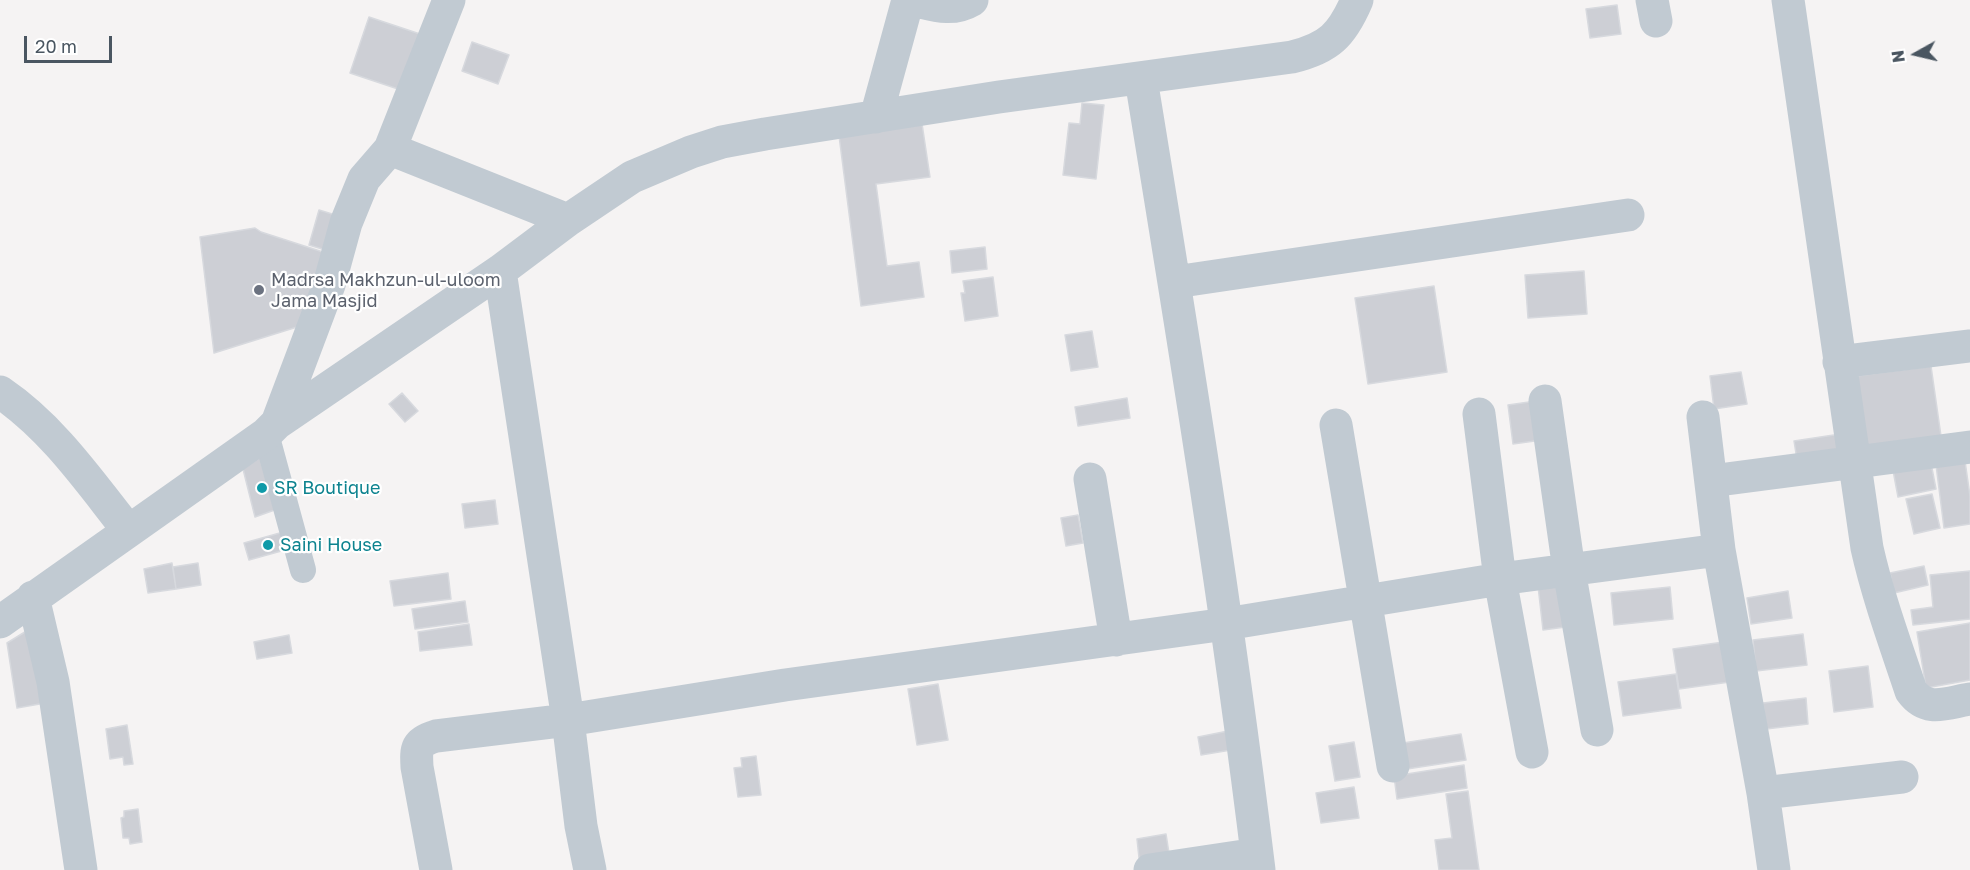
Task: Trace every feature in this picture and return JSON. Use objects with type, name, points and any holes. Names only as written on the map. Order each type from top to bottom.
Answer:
[{"type":"street","points":[[303,570],[271,429],[328,285],[346,223],[364,179],[390,149],[449,0]]},
{"type":"street","points":[[876,117],[908,0]]},
{"type":"street","points":[[914,0],[946,8],[972,0]]},
{"type":"street","points":[[0,621],[632,177],[722,142],[765,134],[999,97],[1141,79],[1313,52],[1329,44],[1341,32],[1357,0]]},
{"type":"street","points":[[1788,0],[1839,362],[1871,568],[1911,691],[1917,699],[1925,705],[1970,699]]},
{"type":"street","points":[[1141,79],[1175,282],[1226,624],[1258,862],[1150,870]]},
{"type":"street","points":[[390,149],[568,220]]},
{"type":"street","points":[[1175,282],[1628,215]]},
{"type":"street","points":[[500,271],[568,720],[581,826],[590,870]]},
{"type":"street","points":[[1839,362],[1970,346]]},
{"type":"street","points":[[0,392],[32,416],[58,443],[128,530]]},
{"type":"street","points":[[1545,401],[1569,570],[1597,730]]},
{"type":"street","points":[[1479,414],[1500,579],[1532,752]]},
{"type":"street","points":[[1703,417],[1719,550],[1763,794],[1774,870]]},
{"type":"street","points":[[1336,425],[1393,766]]},
{"type":"street","points":[[1711,481],[1970,447]]},
{"type":"street","points":[[1090,479],[1116,640]]},
{"type":"street","points":[[436,870],[417,767],[419,745],[425,739],[436,736],[568,720],[785,685],[1226,624],[1500,579],[1719,550]]},
{"type":"street","points":[[33,597],[53,682],[81,870]]},
{"type":"street","points":[[1763,794],[1902,777]]},
{"type":"building","points":[[1617,5],[1621,34],[1590,38],[1586,9]]},
{"type":"building","points":[[369,17],[420,34],[401,90],[350,73]]},
{"type":"building","points":[[472,42],[509,55],[498,84],[462,71]]},
{"type":"building","points":[[1082,103],[1104,105],[1096,179],[1063,175],[1069,123],[1080,124]]},
{"type":"building","points":[[921,117],[930,177],[876,184],[887,266],[919,262],[924,297],[861,306],[838,128]]},
{"type":"building","points":[[319,210],[342,217],[332,252],[309,245]]},
{"type":"building","name":"Madrsa Makhzun-ul-uloom Jama Masjid","points":[[255,228],[326,253],[297,327],[214,353],[200,237]]},
{"type":"building","points":[[985,247],[987,269],[952,273],[950,251]]},
{"type":"building","points":[[1584,271],[1587,314],[1528,318],[1525,275]]},
{"type":"building","points":[[993,277],[998,316],[965,321],[961,293],[965,293],[963,281]]},
{"type":"building","points":[[1434,286],[1447,372],[1368,384],[1355,298]]},
{"type":"building","points":[[1092,331],[1098,367],[1071,371],[1065,335]]},
{"type":"building","points":[[1931,366],[1942,443],[1868,454],[1857,376]]},
{"type":"building","points":[[1741,372],[1747,404],[1714,409],[1710,376]]},
{"type":"building","points":[[402,393],[418,411],[405,422],[389,404]]},
{"type":"building","points":[[1127,398],[1130,418],[1078,426],[1075,407]]},
{"type":"building","points":[[1543,400],[1549,439],[1513,444],[1508,405]]},
{"type":"building","points":[[1847,433],[1851,457],[1798,466],[1794,441]]},
{"type":"building","name":"SR Boutique","points":[[267,453],[283,507],[255,517],[243,469]]},
{"type":"building","points":[[1930,458],[1936,489],[1898,497],[1892,465]]},
{"type":"building","points":[[1965,461],[1970,496],[1970,524],[1944,528],[1936,465]]},
{"type":"building","points":[[1932,494],[1940,528],[1914,534],[1906,499]]},
{"type":"building","points":[[495,500],[498,524],[465,528],[462,504]]},
{"type":"building","points":[[1078,515],[1083,543],[1066,546],[1061,518]]},
{"type":"building","name":"Saini House","points":[[287,531],[292,548],[249,560],[244,543]]},
{"type":"building","points":[[172,563],[176,589],[148,593],[144,569]]},
{"type":"building","points":[[198,563],[201,585],[176,589],[173,567]]},
{"type":"building","points":[[1924,566],[1928,585],[1894,593],[1890,573]]},
{"type":"building","points":[[1970,571],[1970,619],[1913,625],[1911,610],[1933,607],[1930,575]]},
{"type":"building","points":[[448,573],[451,599],[394,606],[390,581]]},
{"type":"building","points":[[1567,582],[1573,626],[1543,630],[1538,586]]},
{"type":"building","points":[[1670,587],[1673,619],[1614,625],[1611,593]]},
{"type":"building","points":[[1788,591],[1792,618],[1751,624],[1747,598]]},
{"type":"building","points":[[465,601],[468,622],[415,629],[412,609]]},
{"type":"building","points":[[1970,623],[1970,680],[1926,688],[1917,632]]},
{"type":"building","points":[[469,624],[472,645],[420,651],[418,632]]},
{"type":"building","points":[[33,627],[51,702],[17,708],[7,643]]},
{"type":"building","points":[[1803,634],[1807,665],[1756,671],[1753,640]]},
{"type":"building","points":[[289,635],[292,653],[257,659],[254,642]]},
{"type":"building","points":[[1731,641],[1737,681],[1679,689],[1673,649]]},
{"type":"building","points":[[1868,666],[1873,707],[1834,712],[1829,671]]},
{"type":"building","points":[[1676,674],[1681,708],[1623,716],[1618,682]]},
{"type":"building","points":[[938,684],[948,740],[917,745],[908,689]]},
{"type":"building","points":[[1806,698],[1808,724],[1766,729],[1763,703]]},
{"type":"building","points":[[127,725],[133,764],[124,765],[123,757],[110,759],[106,729]]},
{"type":"building","points":[[1228,731],[1231,750],[1201,755],[1198,737]]},
{"type":"building","points":[[1461,734],[1466,760],[1407,769],[1403,743]]},
{"type":"building","points":[[1354,742],[1360,777],[1335,781],[1329,746]]},
{"type":"building","points":[[756,756],[761,795],[738,797],[734,768],[742,767],[741,758]]},
{"type":"building","points":[[1464,765],[1467,788],[1397,799],[1394,776]]},
{"type":"building","points":[[1354,787],[1359,818],[1321,823],[1316,793]]},
{"type":"building","points":[[1468,791],[1479,870],[1439,870],[1435,840],[1452,838],[1446,794]]},
{"type":"building","points":[[138,809],[142,842],[130,844],[129,838],[123,838],[121,818],[124,817],[124,811]]},
{"type":"building","points":[[1166,834],[1169,853],[1139,858],[1137,839]]},
{"type":"place","name":"Madrsa Makhzun-ul-uloom Jama Masjid","points":[[259,290]]},
{"type":"place","name":"SR Boutique","points":[[262,488]]},
{"type":"place","name":"Saini House","points":[[268,545]]}]
